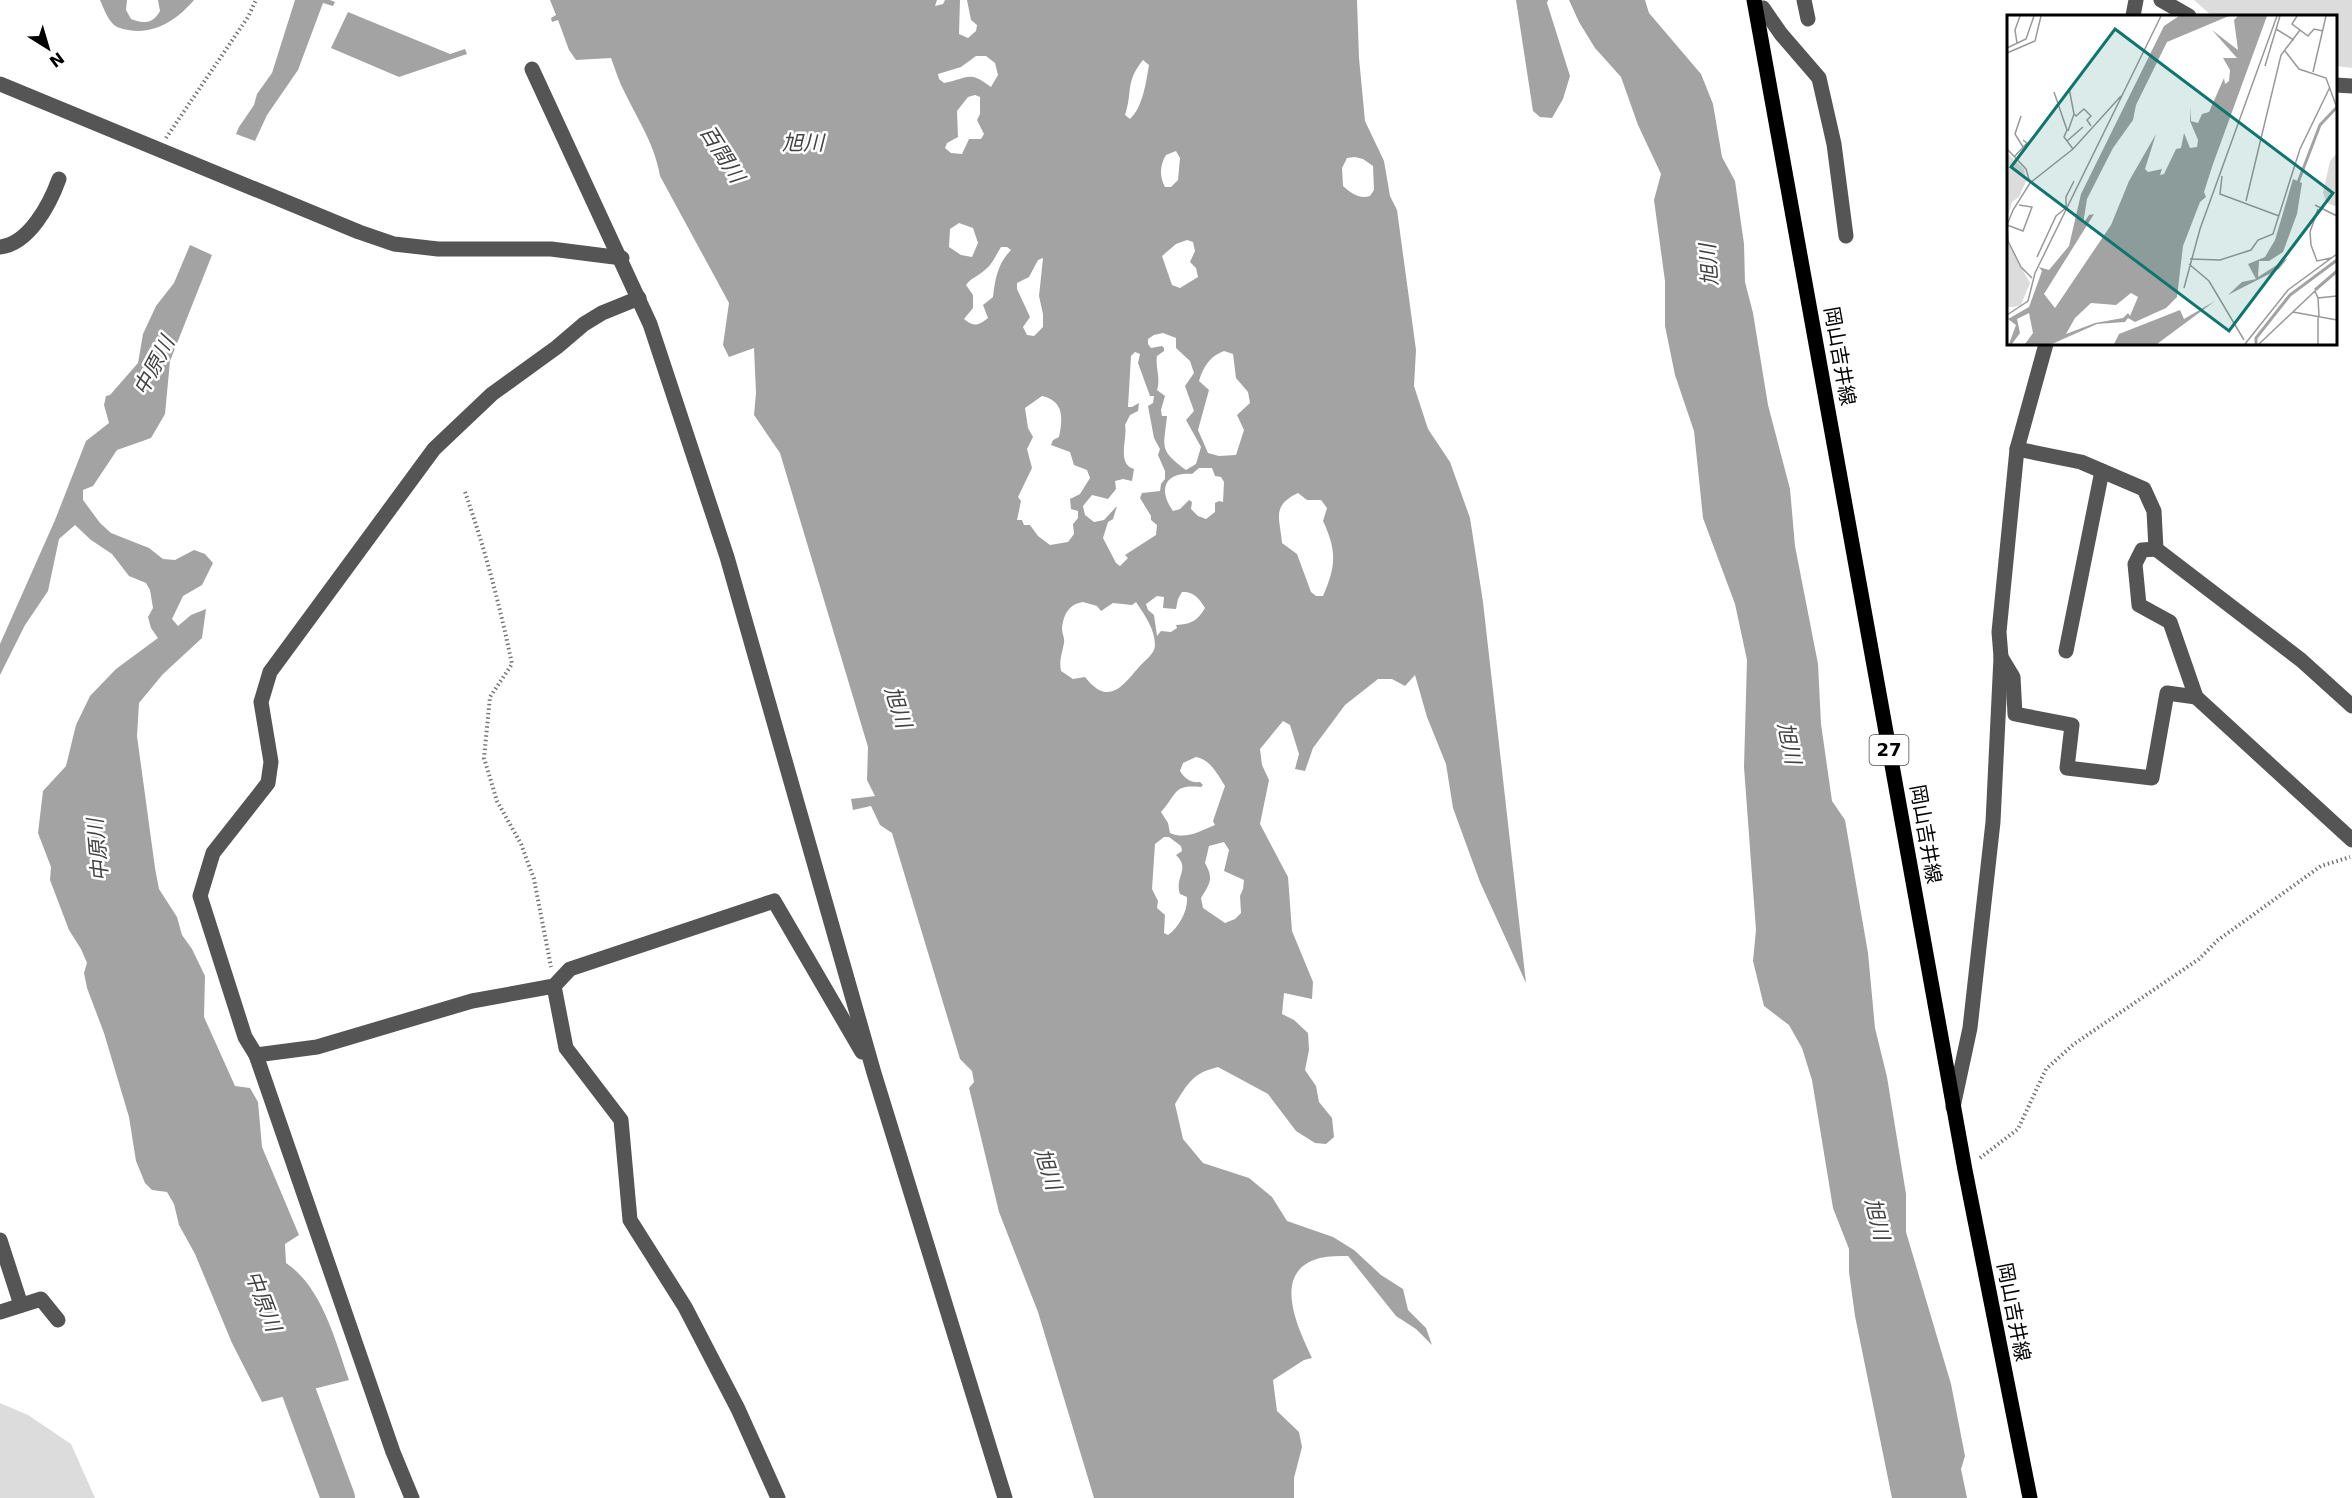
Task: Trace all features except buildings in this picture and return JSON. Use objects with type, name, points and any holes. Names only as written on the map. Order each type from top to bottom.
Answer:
[{"type":"main road","name":"岡山吉井線","points":[[1760,5],[1953,1107],[2030,1498]]},
{"type":"street","points":[[1804,0],[1808,19]]},
{"type":"street","points":[[2133,15],[2136,0]]},
{"type":"street","points":[[2161,0],[2187,15]]},
{"type":"street","points":[[1760,5],[1780,34],[1819,78],[1834,144],[1846,236]]},
{"type":"street","points":[[532,69],[622,258],[650,324],[727,557],[874,1073],[1005,1498]]},
{"type":"street","points":[[0,84],[359,232],[394,244],[438,249],[551,249],[622,258]]},
{"type":"street","points":[[2337,85],[2352,86]]},
{"type":"street","points":[[0,247],[22,238],[54,194],[59,179]]},
{"type":"street","points":[[412,1498],[393,1452],[256,1055],[245,1038],[200,896],[213,853],[268,783],[271,762],[261,702],[270,672],[434,449],[492,394],[557,347],[584,324],[602,312],[639,298]]},
{"type":"street","points":[[1953,1107],[1970,1028],[1992,833],[2001,657],[1999,632],[2017,449],[2046,345]]},
{"type":"street","points":[[2017,449],[2081,462],[2144,489],[2154,511],[2156,549]]},
{"type":"street","points":[[2066,651],[2102,471]]},
{"type":"street","points":[[2352,706],[2301,660],[2156,549],[2142,550],[2135,564],[2139,604],[2170,622],[2196,697],[2352,840]]},
{"type":"street","points":[[2001,657],[2013,677],[2015,714],[2072,725],[2067,768],[2152,778],[2168,693],[2196,697]]},
{"type":"street","points":[[256,1055],[317,1047],[472,1001],[554,986],[570,969],[774,901],[874,1073]]},
{"type":"street","points":[[554,986],[566,1048],[621,1120],[630,1220],[685,1307],[738,1409],[778,1498]]},
{"type":"street","points":[[0,1240],[21,1305]]},
{"type":"street","points":[[0,1312],[41,1299],[58,1320]]},
{"type":"path","points":[[158,149],[248,17],[256,0]]},
{"type":"path","points":[[465,492],[501,611],[512,664],[490,697],[484,758],[497,801],[521,844],[534,879],[554,986]]},
{"type":"path","points":[[1965,1170],[2018,1129],[2046,1069],[2074,1044],[2199,958],[2218,939],[2321,866],[2352,856]]},
{"type":"shaded area","points":[[2194,0],[2352,0],[2352,68],[2337,66],[2337,15],[2211,15]]},
{"type":"shaded area","points":[[0,1403],[28,1415],[71,1444],[95,1498],[0,1498]]},
{"type":"water","points":[[100,0],[127,0],[126,10],[131,19],[144,22],[151,21],[160,11],[158,0],[194,0],[173,20],[156,28],[138,31],[122,29],[114,25]]},
{"type":"water","points":[[295,0],[335,2],[333,6],[323,3],[298,70],[267,115],[255,141],[236,134],[254,105],[257,94],[272,73]]},
{"type":"water","name":"旭川","points":[[550,0],[937,0],[935,6],[943,4],[945,0],[960,0],[959,34],[968,38],[976,31],[977,25],[971,20],[967,0],[1357,0],[1359,58],[1365,121],[1384,161],[1390,196],[1397,210],[1416,350],[1414,386],[1428,429],[1450,462],[1470,518],[1483,602],[1526,983],[1480,882],[1453,808],[1446,764],[1427,717],[1415,675],[1405,686],[1392,679],[1378,679],[1345,705],[1313,748],[1305,771],[1295,769],[1299,754],[1290,725],[1283,721],[1260,749],[1262,765],[1269,780],[1260,824],[1288,877],[1292,931],[1313,982],[1312,999],[1284,993],[1282,1014],[1294,1020],[1308,1033],[1309,1050],[1305,1070],[1316,1086],[1319,1102],[1332,1118],[1334,1137],[1326,1144],[1315,1143],[1296,1131],[1268,1094],[1218,1067],[1203,1072],[1192,1080],[1175,1104],[1183,1139],[1203,1163],[1249,1178],[1272,1197],[1287,1221],[1333,1237],[1354,1250],[1381,1275],[1403,1289],[1408,1310],[1426,1328],[1432,1345],[1416,1329],[1396,1316],[1348,1256],[1320,1258],[1305,1265],[1296,1275],[1292,1287],[1292,1302],[1300,1332],[1312,1358],[1304,1360],[1273,1380],[1277,1411],[1299,1432],[1302,1447],[1294,1478],[1294,1498],[1094,1498],[1038,1312],[999,1212],[969,1088],[974,1082],[972,1071],[960,1059],[892,833],[880,825],[871,806],[853,810],[851,799],[875,796],[867,780],[868,747],[780,453],[754,415],[756,393],[754,348],[729,357],[723,345],[729,303],[660,176],[650,143],[623,89],[611,58],[576,60],[569,50],[558,20],[552,22],[551,18],[556,15]],"holes":[[[976,56],[986,56],[995,63],[998,75],[991,87],[973,77],[944,83],[939,79],[938,74],[961,67]],[[1143,60],[1149,65],[1145,86],[1138,108],[1130,119],[1125,115],[1132,81]],[[975,95],[980,97],[980,114],[977,120],[984,134],[981,139],[969,139],[962,154],[951,153],[945,148],[947,143],[958,137],[957,111],[968,97]],[[1176,151],[1180,158],[1178,180],[1171,187],[1165,187],[1163,183],[1162,163],[1166,155]],[[1347,158],[1363,159],[1373,166],[1374,190],[1370,196],[1356,195],[1343,186],[1342,168]],[[959,223],[973,228],[978,243],[972,257],[961,255],[949,247],[950,229]],[[1187,240],[1193,242],[1195,251],[1190,262],[1196,268],[1198,277],[1180,288],[1172,285],[1162,256],[1176,244]],[[1001,247],[1011,250],[1003,260],[998,272],[993,297],[983,305],[988,318],[979,324],[973,324],[964,319],[973,308],[973,295],[966,285],[991,264]],[[1043,258],[1039,296],[1043,327],[1034,336],[1027,335],[1023,327],[1030,317],[1017,289],[1017,283],[1029,277],[1038,260]],[[1163,333],[1176,338],[1176,348],[1190,361],[1194,373],[1185,386],[1194,411],[1186,420],[1201,447],[1196,464],[1186,470],[1171,457],[1165,447],[1167,416],[1162,416],[1161,410],[1165,396],[1157,390],[1157,356],[1164,351],[1164,348],[1162,346],[1151,348],[1148,339],[1154,335]],[[1224,351],[1233,354],[1236,378],[1248,392],[1250,403],[1237,415],[1244,430],[1236,455],[1219,456],[1208,453],[1198,430],[1209,390],[1199,381],[1208,363]],[[1135,352],[1140,354],[1138,363],[1150,396],[1154,396],[1153,403],[1148,406],[1154,438],[1160,449],[1158,455],[1165,471],[1165,479],[1160,491],[1142,493],[1140,498],[1151,520],[1157,525],[1156,535],[1125,555],[1128,558],[1120,566],[1116,563],[1103,538],[1108,522],[1113,519],[1117,506],[1104,520],[1094,522],[1085,515],[1083,506],[1092,495],[1108,499],[1116,489],[1115,481],[1123,479],[1132,481],[1134,469],[1125,462],[1124,456],[1125,425],[1130,415],[1138,411],[1139,403],[1128,407],[1131,356]],[[1042,396],[1049,398],[1058,406],[1061,417],[1059,437],[1053,440],[1051,445],[1070,452],[1074,465],[1087,470],[1090,478],[1080,494],[1070,499],[1071,509],[1078,511],[1078,518],[1073,524],[1074,534],[1068,542],[1050,545],[1038,536],[1030,525],[1024,525],[1022,520],[1017,520],[1021,501],[1018,497],[1032,468],[1027,449],[1033,437],[1028,428],[1025,408]],[[1199,468],[1212,468],[1215,476],[1221,477],[1224,482],[1223,502],[1215,503],[1215,512],[1206,519],[1198,516],[1191,509],[1192,502],[1189,500],[1180,509],[1173,511],[1168,503],[1165,490],[1166,484],[1175,476],[1192,474]],[[1298,493],[1307,500],[1321,500],[1327,508],[1323,521],[1331,541],[1333,558],[1323,596],[1316,596],[1311,592],[1297,554],[1282,543],[1279,520],[1281,508],[1289,498]],[[1182,592],[1196,596],[1205,608],[1194,621],[1176,625],[1177,628],[1171,632],[1161,631],[1157,636],[1154,615],[1148,610],[1146,604],[1157,596],[1164,597],[1163,608],[1176,609]],[[1083,602],[1097,606],[1101,611],[1113,603],[1132,605],[1136,602],[1153,633],[1155,645],[1153,651],[1120,687],[1114,691],[1101,691],[1085,677],[1073,679],[1061,671],[1064,641],[1062,631],[1065,615],[1074,605]],[[1196,757],[1201,758],[1209,764],[1225,786],[1213,821],[1215,825],[1182,836],[1170,833],[1168,823],[1161,812],[1177,791],[1185,787],[1203,785],[1184,776],[1180,771],[1183,763]],[[1164,837],[1169,837],[1181,846],[1182,851],[1176,855],[1182,865],[1179,888],[1180,894],[1187,897],[1182,918],[1168,935],[1164,933],[1165,915],[1157,908],[1158,901],[1152,889],[1155,844]],[[1224,842],[1229,850],[1224,871],[1244,880],[1240,896],[1241,913],[1235,919],[1225,923],[1203,908],[1201,898],[1209,885],[1209,873],[1205,863],[1209,846]]]},
{"type":"water","points":[[1516,0],[1548,0],[1570,76],[1563,99],[1552,118],[1540,117],[1533,111]]},
{"type":"water","name":"旭川","points":[[1569,0],[1645,0],[1649,13],[1701,74],[1713,104],[1722,157],[1735,181],[1744,244],[1745,282],[1753,313],[1768,405],[1790,489],[1795,546],[1818,664],[1821,724],[1832,801],[1845,820],[1868,953],[1875,1028],[1887,1077],[1906,1194],[1906,1232],[1951,1384],[1965,1456],[1961,1469],[1967,1498],[1892,1498],[1855,1316],[1849,1272],[1849,1249],[1833,1208],[1812,1080],[1802,1048],[1789,1025],[1764,1006],[1753,961],[1756,930],[1744,767],[1747,660],[1735,604],[1703,518],[1694,431],[1675,375],[1665,326],[1665,281],[1654,200],[1661,174],[1638,125],[1621,77],[1595,48]]},
{"type":"water","points":[[348,12],[450,54],[465,49],[467,54],[399,77],[331,48]]},
{"type":"water","points":[[190,245],[212,255],[170,361],[165,414],[151,438],[117,450],[93,486],[83,490],[83,500],[100,523],[111,533],[149,548],[163,559],[175,560],[194,550],[205,554],[213,563],[202,585],[183,596],[172,619],[178,626],[191,615],[206,609],[202,638],[163,674],[139,703],[137,736],[155,868],[159,889],[177,917],[182,935],[192,949],[205,976],[204,1017],[235,1086],[250,1088],[258,1102],[262,1147],[299,1235],[285,1244],[286,1263],[298,1273],[318,1300],[349,1380],[262,1402],[232,1343],[195,1254],[179,1225],[174,1204],[167,1192],[152,1190],[145,1183],[136,1161],[129,1117],[104,1033],[87,988],[84,973],[87,963],[69,930],[50,880],[51,867],[38,833],[43,791],[66,766],[76,725],[90,696],[116,669],[158,638],[151,628],[148,617],[153,608],[150,590],[146,583],[129,576],[112,554],[91,540],[75,525],[59,539],[48,591],[25,625],[0,675],[0,644],[55,520],[86,441],[109,423],[104,405],[106,396],[110,395],[138,363],[143,334],[156,306],[174,283]]},
{"type":"waterway","name":"中原川","points":[[283,1349],[338,1498]]},
{"type":"water label","name":"百間川","points":[[722,154]]}]
